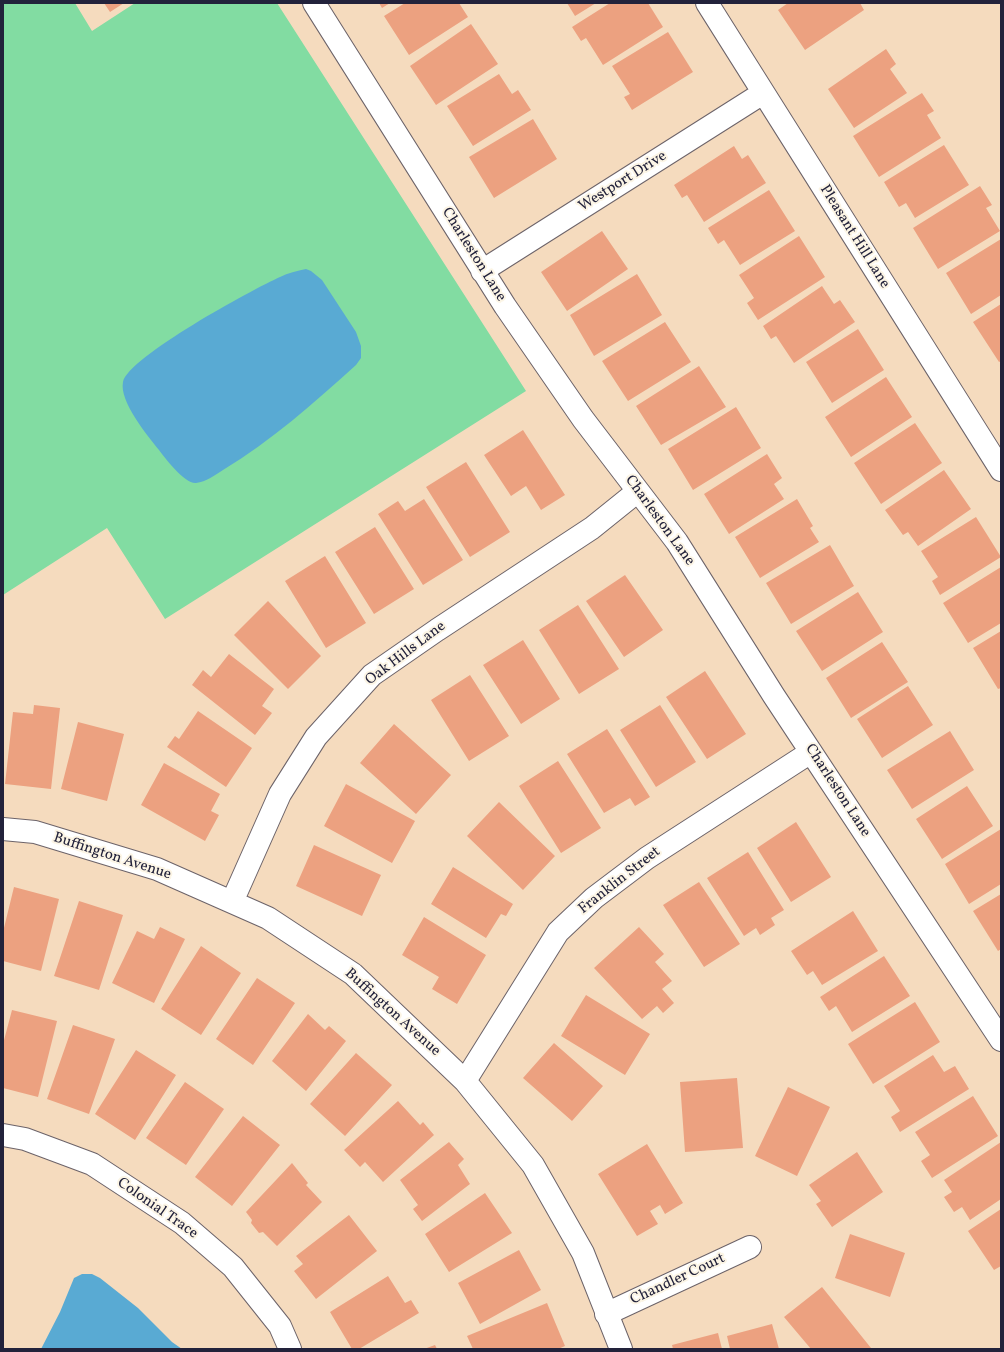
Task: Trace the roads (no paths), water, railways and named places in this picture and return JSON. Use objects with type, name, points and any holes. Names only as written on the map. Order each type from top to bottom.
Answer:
[{"type":"street","name":"Charleston Lane","points":[[314,3],[482,271],[583,419],[677,542],[774,696],[1001,1040]]},
{"type":"street","name":"Pleasant Hill Lane","points":[[707,3],[1001,470]]},
{"type":"street","name":"Westport Drive","points":[[482,271],[763,93]]},
{"type":"street","name":"Oak Hills Lane","points":[[232,902],[280,794],[316,737],[372,675],[443,626],[592,528],[638,491]]},
{"type":"street","name":"Franklin Street","points":[[465,1081],[558,932],[578,912],[647,858],[811,752]]},
{"type":"street","name":"Buffington Avenue","points":[[3,829],[35,832],[156,869],[268,918],[353,974],[465,1081],[533,1165],[583,1253],[621,1349]]},
{"type":"street","name":"Colonial Trace","points":[[3,1135],[25,1139],[92,1164],[182,1223],[233,1267],[280,1326],[290,1349]]},
{"type":"street","name":"Chandler Court","points":[[606,1314],[750,1247]]},
{"type":"water","points":[[306,269],[322,280],[356,332],[361,346],[361,358],[356,365],[308,407],[258,447],[210,478],[196,483],[191,482],[170,464],[141,427],[125,399],[123,382],[130,371],[146,357],[193,325],[245,295],[286,274]]},
{"type":"water","points":[[82,1274],[92,1274],[100,1278],[138,1308],[172,1342],[182,1349],[41,1349],[60,1312],[74,1278]]}]
